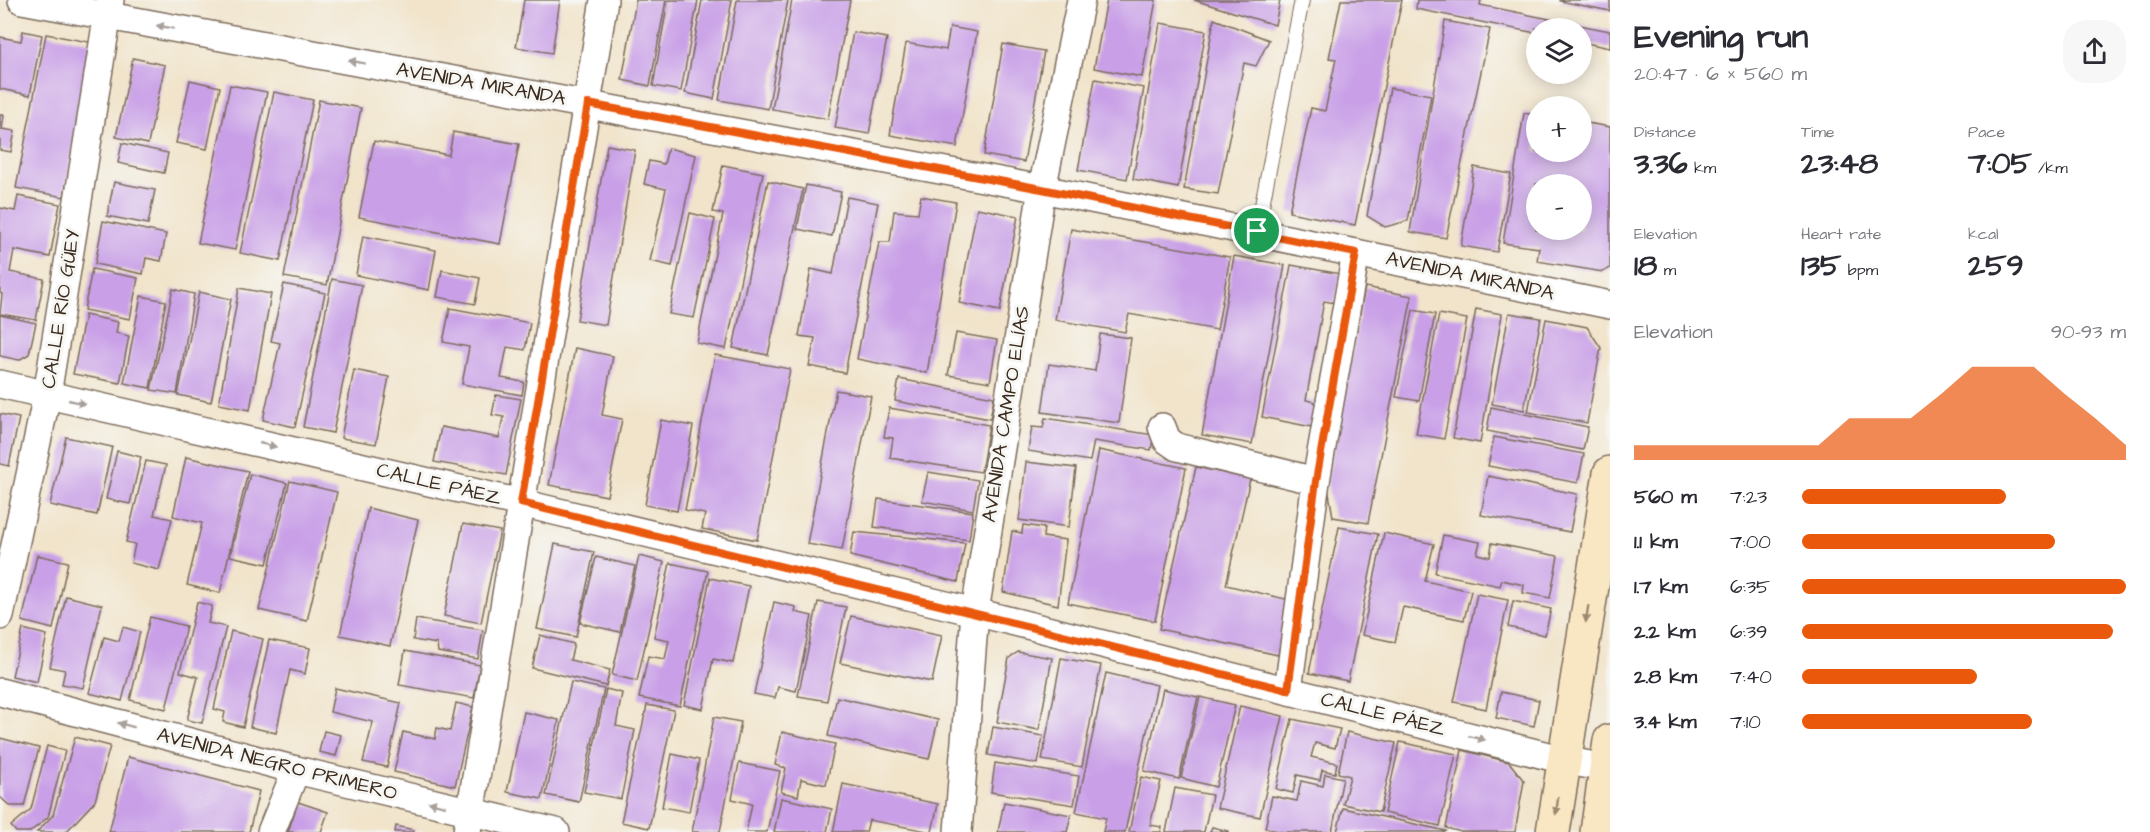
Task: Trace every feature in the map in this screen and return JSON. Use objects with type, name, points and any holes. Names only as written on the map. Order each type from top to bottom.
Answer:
[{"type":"street","name":"AVENIDA MIRANDA","points":[[22,0],[109,8],[588,104],[1257,231],[1610,305]]},
{"type":"street","points":[[468,822],[604,0]]},
{"type":"street","name":"AVENIDA CAMPO ELÍAS","points":[[958,832],[975,612],[1042,189],[1081,0]]},
{"type":"street","name":"CALLE RÍO GÜEY","points":[[0,616],[47,395],[109,8]]},
{"type":"street","points":[[1288,690],[1316,481],[1356,253]]},
{"type":"street","name":"CALLE PÁEZ","points":[[0,384],[521,503],[975,612],[1564,760],[1609,760]]},
{"type":"street","points":[[1162,427],[1167,440],[1177,447],[1316,481]]},
{"type":"street","points":[[1553,832],[1610,473]]},
{"type":"street","name":"AVENIDA NEGRO PRIMERO","points":[[0,693],[296,770],[468,822],[556,832]]},
{"type":"street","points":[[1597,832],[1609,760]]},
{"type":"street","points":[[271,832],[296,770]]},
{"type":"lane","points":[[1257,231],[1302,0]]},
{"type":"building","points":[[524,0],[560,0],[552,53],[516,47]]},
{"type":"building","points":[[636,0],[666,0],[650,86],[622,80]]},
{"type":"building","points":[[668,0],[698,0],[681,91],[653,86]]},
{"type":"building","points":[[702,0],[732,0],[714,99],[685,93]]},
{"type":"building","points":[[737,0],[788,0],[768,109],[719,100]]},
{"type":"building","points":[[792,0],[850,0],[828,119],[772,109]]},
{"type":"building","points":[[1107,0],[1156,0],[1142,77],[1094,68]]},
{"type":"building","points":[[1194,0],[1280,0],[1275,25]]},
{"type":"building","points":[[1341,0],[1402,0],[1355,225],[1289,212],[1311,108],[1325,111],[1336,59],[1329,58]]},
{"type":"building","points":[[1417,0],[1481,0],[1480,5],[1545,18],[1526,18],[1526,31],[1416,9]]},
{"type":"building","points":[[1610,0],[1610,11],[1560,1]]},
{"type":"building","points":[[1214,19],[1269,40],[1256,66],[1244,63],[1218,194],[1184,189]]},
{"type":"building","points":[[1445,21],[1490,29],[1446,238],[1410,232]]},
{"type":"building","points":[[1160,23],[1206,31],[1178,188],[1133,179]]},
{"type":"building","points":[[950,27],[977,32],[957,147],[890,135],[906,43],[946,50]]},
{"type":"building","points":[[1592,27],[1610,31],[1610,48],[1592,44]]},
{"type":"building","points":[[23,31],[42,35],[30,95],[0,89],[0,37],[21,41]]},
{"type":"building","points":[[853,32],[887,38],[869,134],[835,128]]},
{"type":"building","points":[[46,34],[94,43],[64,197],[16,188]]},
{"type":"building","points":[[1003,44],[1044,51],[1024,162],[984,155]]},
{"type":"building","points":[[133,58],[165,65],[148,144],[116,137]]},
{"type":"building","points":[[1095,79],[1144,88],[1127,179],[1078,170]]},
{"type":"building","points":[[190,80],[220,87],[207,149],[176,143]]},
{"type":"building","points":[[230,85],[267,92],[235,250],[198,243]]},
{"type":"building","points":[[1390,88],[1431,95],[1408,221],[1385,227],[1367,216]]},
{"type":"building","points":[[274,92],[313,100],[280,261],[240,253]]},
{"type":"building","points":[[319,100],[361,108],[327,285],[284,277]]},
{"type":"building","points":[[1524,113],[1526,113],[1526,162],[1592,162],[1592,124],[1610,127],[1610,268],[1603,272],[1537,261],[1539,248],[1503,243]]},
{"type":"building","points":[[0,115],[4,115],[2,129],[15,131],[11,152],[0,150]]},
{"type":"building","points":[[453,132],[519,144],[500,244],[359,217],[374,141],[449,155]]},
{"type":"building","points":[[122,143],[168,153],[164,173],[118,163]]},
{"type":"building","points":[[607,145],[635,150],[606,325],[577,320]]},
{"type":"building","points":[[668,148],[696,155],[672,266],[650,261],[666,189],[644,184],[649,161],[664,164]]},
{"type":"building","points":[[723,165],[763,173],[726,349],[697,343],[723,214],[713,212]]},
{"type":"building","points":[[1474,167],[1511,174],[1497,252],[1461,246]]},
{"type":"building","points":[[768,181],[803,189],[768,355],[733,348]]},
{"type":"building","points":[[114,182],[155,190],[148,224],[107,216]]},
{"type":"building","points":[[806,185],[841,192],[832,236],[797,229]]},
{"type":"building","points":[[18,196],[60,204],[50,257],[14,250],[10,272],[44,279],[36,320],[0,314],[2,294],[0,293],[0,208],[15,211]]},
{"type":"building","points":[[921,196],[956,202],[927,373],[857,359],[879,242],[890,242],[894,211],[918,213]]},
{"type":"building","points":[[847,197],[878,203],[845,373],[809,366],[815,338],[799,336],[811,269],[833,274]]},
{"type":"building","points":[[977,208],[1018,216],[1000,311],[959,303]]},
{"type":"building","points":[[690,213],[715,219],[694,318],[669,314]]},
{"type":"building","points":[[103,221],[166,234],[161,261],[146,258],[143,274],[95,264]]},
{"type":"building","points":[[1071,229],[1230,257],[1217,330],[1129,314],[1125,332],[1055,320]]},
{"type":"building","points":[[363,236],[436,250],[429,290],[356,275]]},
{"type":"building","points":[[1234,256],[1285,265],[1252,444],[1202,435]]},
{"type":"building","points":[[1291,265],[1341,274],[1335,303],[1324,301],[1306,400],[1316,402],[1312,427],[1262,417]]},
{"type":"building","points":[[92,269],[138,278],[130,319],[84,310]]},
{"type":"building","points":[[442,270],[480,278],[475,304],[437,297]]},
{"type":"building","points":[[332,279],[362,285],[333,433],[303,427]]},
{"type":"building","points":[[284,284],[325,293],[295,427],[263,420],[280,343],[271,341]]},
{"type":"building","points":[[1365,287],[1412,296],[1368,523],[1333,517],[1327,482]]},
{"type":"building","points":[[239,288],[271,294],[250,410],[219,404]]},
{"type":"building","points":[[173,289],[194,294],[177,394],[151,390]]},
{"type":"building","points":[[199,292],[231,299],[211,402],[178,395]]},
{"type":"building","points":[[141,296],[166,301],[150,388],[124,383]]},
{"type":"building","points":[[450,308],[530,323],[525,350],[507,347],[501,378],[524,382],[522,395],[462,384],[469,347],[443,342]]},
{"type":"building","points":[[1476,309],[1502,314],[1480,443],[1453,438]]},
{"type":"building","points":[[1413,310],[1435,314],[1419,401],[1396,397]]},
{"type":"building","points":[[1509,313],[1541,318],[1524,410],[1492,404]]},
{"type":"building","points":[[1439,314],[1467,319],[1444,439],[1416,434]]},
{"type":"building","points":[[0,315],[36,323],[29,354],[19,360],[0,356]]},
{"type":"building","points":[[85,315],[118,322],[116,333],[129,336],[120,383],[73,374]]},
{"type":"building","points":[[1546,319],[1587,327],[1601,348],[1587,423],[1528,412]]},
{"type":"building","points":[[956,333],[997,340],[990,382],[948,375]]},
{"type":"building","points":[[1100,334],[1131,338],[1119,423],[1042,412],[1049,364],[1095,371]]},
{"type":"building","points":[[575,348],[613,356],[602,415],[622,419],[607,496],[549,485]]},
{"type":"building","points":[[715,355],[790,369],[757,540],[702,529],[705,514],[685,510]]},
{"type":"building","points":[[354,370],[389,377],[376,444],[341,438]]},
{"type":"building","points":[[899,379],[994,397],[990,419],[895,401]]},
{"type":"building","points":[[836,390],[871,396],[842,550],[807,544]]},
{"type":"building","points":[[496,395],[521,399],[506,475],[434,462],[441,427],[499,438],[504,417],[492,415]]},
{"type":"building","points":[[1491,407],[1588,427],[1583,450],[1487,431]]},
{"type":"building","points":[[889,408],[989,425],[981,472],[890,458],[893,438],[884,437]]},
{"type":"building","points":[[0,414],[19,418],[9,466],[0,464]]},
{"type":"building","points":[[1045,418],[1154,435],[1151,450],[1094,441],[1090,461],[1028,451],[1032,427],[1043,428]]},
{"type":"building","points":[[661,420],[693,426],[677,511],[645,505]]},
{"type":"building","points":[[66,437],[112,447],[97,515],[50,505]]},
{"type":"building","points":[[1494,437],[1584,454],[1578,483],[1488,466]]},
{"type":"building","points":[[1099,450],[1186,468],[1155,621],[1068,603]]},
{"type":"building","points":[[117,451],[141,457],[130,504],[106,499]]},
{"type":"building","points":[[186,457],[248,471],[220,593],[187,585],[202,523],[173,516]]},
{"type":"building","points":[[146,461],[166,465],[154,515],[172,519],[159,570],[131,563],[135,544],[126,542]]},
{"type":"building","points":[[1026,462],[1076,468],[1069,527],[1019,520]]},
{"type":"building","points":[[1196,467],[1250,479],[1226,585],[1290,600],[1278,655],[1159,629]]},
{"type":"building","points":[[928,472],[978,480],[973,510],[922,501]]},
{"type":"building","points":[[250,474],[287,483],[267,564],[230,556]]},
{"type":"building","points":[[1488,476],[1577,494],[1570,532],[1481,515]]},
{"type":"building","points":[[290,481],[337,492],[307,621],[259,610]]},
{"type":"building","points":[[878,499],[973,512],[969,540],[874,527]]},
{"type":"building","points":[[368,508],[418,520],[390,646],[340,635]]},
{"type":"building","points":[[463,524],[500,531],[481,623],[444,616]]},
{"type":"building","points":[[1023,525],[1044,528],[1043,537],[1066,540],[1058,605],[1003,592],[1012,531],[1022,533]]},
{"type":"building","points":[[1339,527],[1378,534],[1348,681],[1309,673]]},
{"type":"building","points":[[854,532],[965,543],[958,582],[850,556]]},
{"type":"building","points":[[1384,533],[1434,544],[1425,581],[1471,591],[1464,620],[1403,607],[1395,642],[1362,635]]},
{"type":"building","points":[[1443,535],[1480,542],[1477,554],[1490,557],[1492,543],[1558,556],[1550,598],[1523,593],[1524,585],[1502,580],[1500,586],[1435,573]]},
{"type":"building","points":[[555,544],[594,552],[576,637],[537,629]]},
{"type":"building","points":[[37,555],[68,562],[53,629],[22,621]]},
{"type":"building","points":[[639,556],[664,562],[637,681],[612,675]]},
{"type":"building","points":[[596,557],[635,566],[620,632],[580,623]]},
{"type":"building","points":[[670,563],[708,571],[680,706],[639,698],[648,656],[665,659],[669,640],[654,637]]},
{"type":"building","points":[[710,578],[749,586],[733,663],[713,659],[703,709],[684,705]]},
{"type":"building","points":[[1477,594],[1508,600],[1486,709],[1454,702]]},
{"type":"building","points":[[66,596],[102,605],[83,688],[62,684],[65,670],[50,667]]},
{"type":"building","points":[[1513,601],[1551,609],[1545,635],[1508,627]]},
{"type":"building","points":[[197,602],[212,606],[208,623],[226,627],[202,723],[187,720],[198,677],[180,672]]},
{"type":"building","points":[[774,602],[796,607],[795,612],[812,616],[796,691],[778,687],[775,698],[754,694]]},
{"type":"building","points":[[818,602],[846,607],[827,701],[798,696]]},
{"type":"building","points":[[851,616],[942,635],[932,682],[840,663]]},
{"type":"building","points":[[150,617],[186,626],[166,709],[130,700]]},
{"type":"building","points":[[416,619],[483,630],[478,659],[438,652],[437,644],[413,640]]},
{"type":"building","points":[[123,627],[140,632],[122,701],[89,693],[104,637],[119,641]]},
{"type":"building","points":[[23,629],[47,635],[37,682],[12,676]]},
{"type":"building","points":[[231,631],[263,639],[243,727],[223,722],[225,712],[214,709]]},
{"type":"building","points":[[540,635],[574,644],[570,660],[610,670],[606,686],[532,668]]},
{"type":"building","points":[[269,640],[310,648],[305,674],[290,670],[276,733],[250,727]]},
{"type":"building","points":[[405,651],[480,665],[474,698],[399,685]]},
{"type":"building","points":[[1018,652],[1052,658],[1039,730],[997,722],[1009,658]]},
{"type":"building","points":[[1061,658],[1101,665],[1082,767],[1042,760]]},
{"type":"building","points":[[1106,673],[1157,685],[1125,832],[1103,832],[1106,818],[1076,812]]},
{"type":"building","points":[[571,682],[604,689],[579,802],[546,795]]},
{"type":"building","points":[[335,688],[401,703],[387,767],[363,762],[373,722],[330,712]]},
{"type":"building","points":[[606,689],[622,693],[616,726],[635,730],[621,799],[584,792]]},
{"type":"building","points":[[1163,689],[1198,697],[1179,779],[1144,771]]},
{"type":"building","points":[[1501,692],[1539,700],[1534,726],[1496,718]]},
{"type":"building","points":[[837,697],[938,720],[929,759],[828,736]]},
{"type":"building","points":[[1200,697],[1235,705],[1216,787],[1181,778]]},
{"type":"building","points":[[456,703],[473,707],[455,786],[394,772],[403,732],[435,739],[437,728],[450,731]]},
{"type":"building","points":[[647,705],[674,710],[649,828],[621,822]]},
{"type":"building","points":[[1240,706],[1283,716],[1260,817],[1217,808]]},
{"type":"building","points":[[524,712],[559,720],[542,799],[507,792]]},
{"type":"building","points":[[714,717],[741,722],[720,832],[692,832]]},
{"type":"building","points":[[1292,719],[1340,729],[1335,748],[1315,743],[1311,757],[1337,763],[1335,773],[1322,770],[1320,780],[1297,775],[1293,793],[1276,789]]},
{"type":"building","points":[[993,727],[1043,736],[1038,764],[988,755]]},
{"type":"building","points":[[324,731],[341,735],[336,756],[319,752]]},
{"type":"building","points":[[782,732],[835,744],[826,785],[801,779],[798,796],[781,792],[786,768],[775,765]]},
{"type":"building","points":[[1347,732],[1396,743],[1380,812],[1343,804],[1350,776],[1338,773]]},
{"type":"building","points":[[75,737],[110,746],[95,801],[66,832],[37,832],[53,815]]},
{"type":"building","points":[[0,738],[39,748],[24,806],[10,806],[0,797]]},
{"type":"building","points":[[1400,742],[1456,754],[1440,826],[1384,813]]},
{"type":"building","points":[[47,746],[65,751],[48,817],[30,832],[16,832],[11,826],[31,809]]},
{"type":"building","points":[[1462,750],[1509,762],[1524,781],[1515,832],[1461,832],[1446,828]]},
{"type":"building","points":[[672,754],[699,760],[689,812],[662,807]]},
{"type":"building","points":[[128,757],[259,791],[249,832],[109,832]]},
{"type":"building","points":[[739,763],[780,771],[767,832],[746,832],[752,804],[732,799]]},
{"type":"building","points":[[995,763],[1079,776],[1074,805],[991,792]]},
{"type":"building","points":[[1325,774],[1343,778],[1332,832],[1282,832],[1265,828],[1272,796],[1297,801],[1301,781],[1323,786]]},
{"type":"building","points":[[1141,777],[1161,781],[1150,825],[1162,827],[1161,832],[1129,832]]},
{"type":"building","points":[[843,784],[938,804],[932,832],[869,820],[866,832],[833,832]]},
{"type":"building","points":[[1175,788],[1212,795],[1204,832],[1166,832]]},
{"type":"building","points":[[781,798],[832,809],[827,832],[774,832]]},
{"type":"building","points":[[298,802],[328,812],[321,832],[288,832]]},
{"type":"building","points":[[1004,802],[1071,815],[1067,832],[998,832]]},
{"type":"building","points":[[1343,808],[1446,831],[1337,832]]},
{"type":"building","points":[[396,826],[414,830],[413,832],[395,832]]},
{"type":"building","points":[[1212,827],[1229,831],[1229,832],[1210,832]]},
{"type":"route","points":[[588,104],[1257,231],[1356,253],[1316,481],[1288,690],[521,503],[588,104]]}]
